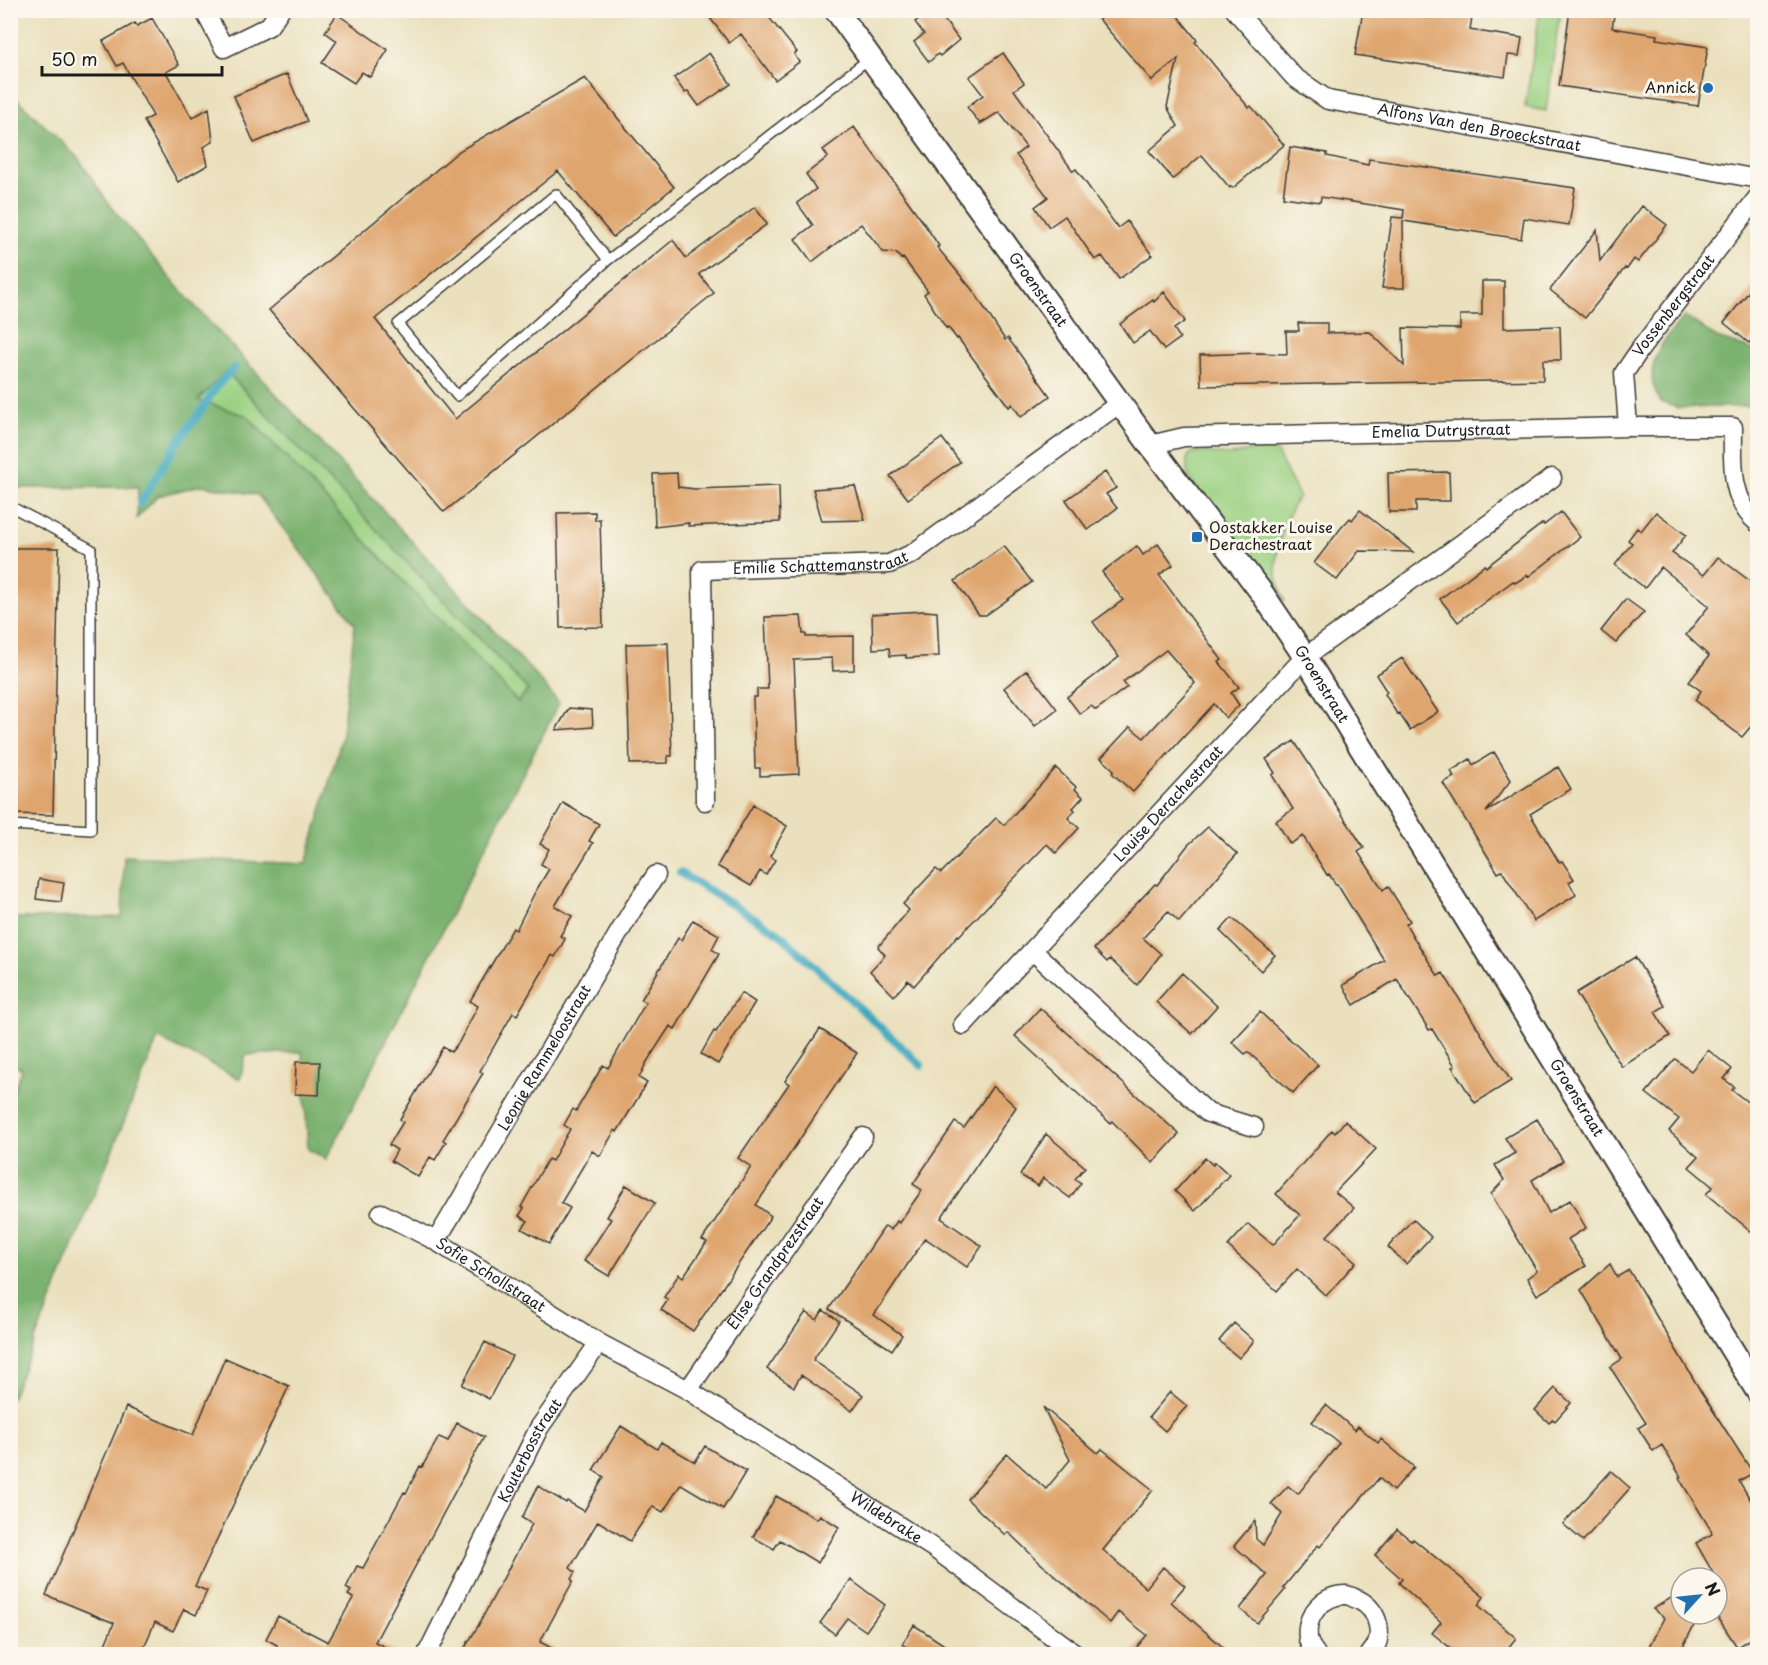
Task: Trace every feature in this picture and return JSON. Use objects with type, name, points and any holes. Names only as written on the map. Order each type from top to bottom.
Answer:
[{"type":"street","points":[[204,10],[224,48],[269,26],[280,10]]},
{"type":"street","name":"Groenstraat","points":[[836,10],[1150,445],[1262,593],[1305,657],[1758,1392]]},
{"type":"street","name":"Alfons Van den Broeckstraat","points":[[1235,10],[1294,77],[1328,100],[1758,179]]},
{"type":"street","name":"Vossenbergstraat","points":[[1628,427],[1624,373],[1758,197]]},
{"type":"street","name":"Emilie Schattemanstraat","points":[[705,801],[702,570],[889,564],[912,554],[1120,403]]},
{"type":"street","name":"Emelia Dutrystraat","points":[[1150,445],[1184,437],[1628,427],[1733,427],[1735,482],[1738,499],[1747,515],[1758,523]]},
{"type":"street","points":[[1305,657],[1552,478]]},
{"type":"street","name":"Louise Derachestraat","points":[[963,1025],[1305,657]]},
{"type":"street","name":"Leonie Rammeloostraat","points":[[436,1241],[633,909],[656,875]]},
{"type":"street","points":[[1033,951],[1208,1113],[1254,1127]]},
{"type":"street","name":"Elise Grandprezstraat","points":[[688,1390],[863,1137]]},
{"type":"street","name":"Sofie Schollstraat","points":[[381,1213],[436,1241],[599,1343]]},
{"type":"street","points":[[599,1343],[688,1390]]},
{"type":"street","name":"Kouterbosstraat","points":[[427,1654],[539,1428],[599,1343]]},
{"type":"street","name":"Wildebrake","points":[[688,1390],[935,1549],[1076,1654]]},
{"type":"street","points":[[1316,1654],[1308,1640],[1310,1617],[1325,1600],[1347,1595],[1368,1605],[1379,1624],[1377,1647],[1370,1654]]},
{"type":"lane","points":[[608,260],[556,194],[398,324],[457,396],[608,260],[870,58]]},
{"type":"lane","points":[[10,506],[91,549],[92,830],[10,825]]},
{"type":"green space","points":[[1540,11],[1560,11],[1546,111],[1525,107]]},
{"type":"green space","points":[[11,93],[78,158],[111,207],[181,291],[559,703],[326,1159],[308,1149],[302,1052],[246,1055],[240,1079],[158,1038],[11,1399],[10,1101],[22,1068],[11,1065],[11,918],[122,917],[124,856],[306,864],[341,740],[355,624],[258,495],[201,485],[158,496],[137,518],[138,487],[14,488],[11,484]],"holes":[[[226,371],[528,690],[518,702],[247,416],[198,400]]]},
{"type":"green space","points":[[1685,316],[1717,338],[1757,351],[1757,406],[1678,408],[1660,402],[1654,388],[1652,373],[1656,355]]},
{"type":"green space","points":[[226,371],[528,690],[517,702],[247,416],[198,400]]},
{"type":"green space","points":[[1260,447],[1277,453],[1299,496],[1286,522],[1277,560],[1277,577],[1285,602],[1188,476],[1188,457],[1192,453],[1197,451],[1231,455]]},
{"type":"building","points":[[704,10],[763,10],[797,52],[794,54],[799,62],[775,80],[741,34],[729,43]]},
{"type":"building","points":[[931,10],[937,10],[959,40],[929,62],[914,42],[924,34],[915,22]]},
{"type":"building","points":[[1091,10],[1173,10],[1197,40],[1195,42],[1249,108],[1251,106],[1284,145],[1233,188],[1231,186],[1230,188],[1202,155],[1173,179],[1149,151],[1178,126],[1167,107],[1178,59],[1152,81]]},
{"type":"building","points":[[1363,10],[1380,10],[1428,18],[1429,14],[1472,17],[1470,30],[1522,38],[1519,56],[1508,55],[1505,77],[1355,55]]},
{"type":"building","points":[[1570,10],[1615,10],[1612,28],[1657,35],[1656,39],[1708,47],[1698,106],[1559,86]]},
{"type":"building","points":[[337,14],[388,50],[370,77],[362,72],[354,83],[322,63],[337,41],[325,32]]},
{"type":"building","points":[[152,18],[179,65],[166,72],[192,118],[209,108],[213,141],[204,147],[208,165],[178,182],[144,121],[153,116],[123,63],[117,66],[103,41],[135,23],[137,26]]},
{"type":"building","points":[[709,53],[731,84],[699,106],[674,78]]},
{"type":"building","points":[[1003,53],[1024,83],[1014,90],[1073,171],[1076,169],[1118,228],[1127,221],[1152,255],[1119,279],[1102,256],[1095,260],[1065,216],[1049,227],[1035,207],[1048,197],[1016,155],[1026,147],[999,112],[980,124],[967,107],[983,95],[969,77]]},
{"type":"building","points":[[287,74],[307,121],[254,143],[234,96]]},
{"type":"building","points":[[585,78],[674,187],[613,237],[558,171],[375,319],[455,419],[673,240],[686,258],[755,207],[767,224],[699,274],[714,293],[444,512],[269,310],[459,151]]},
{"type":"building","points":[[854,127],[923,222],[939,246],[937,247],[974,292],[1005,340],[1008,338],[1050,396],[1021,417],[1012,404],[1009,407],[958,338],[948,327],[946,328],[924,294],[928,291],[903,258],[901,259],[896,253],[883,252],[861,224],[812,262],[795,239],[813,225],[797,203],[816,189],[806,174],[828,157],[823,150]]},
{"type":"building","points":[[1290,147],[1327,153],[1327,156],[1368,165],[1369,159],[1575,188],[1569,225],[1524,218],[1521,239],[1403,221],[1404,288],[1382,288],[1392,217],[1403,218],[1404,210],[1321,197],[1320,202],[1283,197]]},
{"type":"building","points":[[1642,206],[1667,225],[1638,262],[1634,259],[1627,269],[1625,268],[1585,318],[1550,290],[1597,230],[1600,261]]},
{"type":"building","points":[[1758,280],[1758,332],[1749,343],[1724,323]]},
{"type":"building","points":[[1482,281],[1504,281],[1504,328],[1560,326],[1561,360],[1543,360],[1543,380],[1201,386],[1200,355],[1287,354],[1286,331],[1299,331],[1298,323],[1327,323],[1327,333],[1370,332],[1404,366],[1403,328],[1460,329],[1460,315],[1482,315]]},
{"type":"building","points":[[1164,292],[1185,321],[1174,329],[1180,338],[1164,350],[1150,331],[1133,343],[1120,324],[1153,300],[1154,302]]},
{"type":"building","points":[[942,438],[960,462],[908,499],[890,476]]},
{"type":"building","points":[[1105,472],[1116,488],[1106,494],[1117,508],[1088,530],[1066,500]]},
{"type":"building","points":[[1449,472],[1450,501],[1416,501],[1416,512],[1389,512],[1388,473]]},
{"type":"building","points":[[677,473],[678,487],[695,489],[779,486],[780,522],[688,526],[689,523],[655,527],[653,474]]},
{"type":"building","points":[[855,486],[865,520],[822,521],[813,489]]},
{"type":"building","points":[[1360,510],[1413,552],[1359,551],[1337,580],[1314,563],[1341,528]]},
{"type":"building","points":[[595,512],[595,520],[600,519],[603,627],[560,628],[557,513]]},
{"type":"building","points":[[1561,512],[1580,537],[1529,576],[1515,583],[1513,581],[1458,622],[1440,599]]},
{"type":"building","points":[[1656,512],[1686,535],[1672,553],[1704,575],[1718,557],[1758,587],[1758,718],[1742,737],[1695,700],[1701,691],[1689,682],[1709,656],[1686,635],[1709,606],[1661,567],[1645,588],[1615,565],[1632,543],[1628,540],[1637,528],[1641,531]]},
{"type":"building","points":[[1158,544],[1173,565],[1159,575],[1222,660],[1219,662],[1239,687],[1231,693],[1239,705],[1226,718],[1214,704],[1133,792],[1112,773],[1114,770],[1101,758],[1130,727],[1144,738],[1195,683],[1166,650],[1123,682],[1127,687],[1096,710],[1091,706],[1080,714],[1067,697],[1119,657],[1093,622],[1123,600],[1102,572],[1137,546],[1143,555]]},
{"type":"building","points":[[1004,546],[1032,582],[986,615],[979,615],[955,581]]},
{"type":"building","points":[[10,548],[59,548],[53,815],[10,814]]},
{"type":"building","points":[[1626,599],[1644,612],[1616,643],[1601,631]]},
{"type":"building","points":[[937,612],[939,656],[906,658],[906,655],[890,656],[889,648],[873,649],[872,614]]},
{"type":"building","points":[[801,616],[803,634],[806,634],[806,637],[854,636],[854,670],[833,671],[832,658],[794,660],[799,774],[760,776],[760,768],[755,768],[753,697],[757,697],[757,689],[768,689],[765,617]]},
{"type":"building","points":[[668,643],[672,756],[668,756],[668,763],[630,764],[626,644]]},
{"type":"building","points":[[1402,658],[1438,712],[1410,730],[1399,713],[1397,714],[1376,675]]},
{"type":"building","points":[[1027,670],[1057,709],[1035,726],[1004,688]]},
{"type":"building","points":[[569,708],[592,710],[593,727],[556,730]]},
{"type":"building","points":[[1294,741],[1364,848],[1358,852],[1383,890],[1388,886],[1410,921],[1406,924],[1414,938],[1438,976],[1443,973],[1511,1081],[1475,1103],[1432,1029],[1429,1030],[1397,979],[1354,1005],[1343,985],[1384,960],[1337,884],[1329,874],[1327,875],[1303,836],[1290,844],[1276,821],[1293,809],[1272,775],[1275,773],[1266,759]]},
{"type":"building","points":[[1494,752],[1511,780],[1486,812],[1558,767],[1571,789],[1530,814],[1559,862],[1562,861],[1574,879],[1569,882],[1576,895],[1534,921],[1502,871],[1498,873],[1443,783],[1454,777],[1451,771],[1470,759],[1473,765]]},
{"type":"building","points":[[1056,768],[1083,797],[1068,818],[1079,828],[1056,853],[1047,844],[958,935],[914,986],[908,980],[894,996],[870,971],[885,955],[878,947],[909,910],[903,904],[936,869],[941,873],[996,818],[1004,825]]},
{"type":"building","points":[[563,803],[599,824],[589,841],[593,843],[555,906],[572,916],[560,936],[565,939],[555,957],[552,955],[517,1015],[513,1013],[480,1071],[483,1073],[443,1140],[446,1142],[435,1160],[430,1157],[418,1177],[391,1161],[397,1150],[389,1145],[403,1122],[400,1119],[443,1047],[451,1052],[459,1042],[478,1006],[470,1001],[513,928],[516,930],[549,869],[541,864],[549,849],[540,844]]},
{"type":"building","points":[[753,805],[787,826],[770,856],[775,860],[766,875],[760,871],[751,886],[717,866]]},
{"type":"building","points":[[1208,827],[1237,854],[1179,922],[1168,911],[1143,938],[1161,954],[1137,985],[1110,959],[1107,962],[1094,949],[1155,884],[1157,885],[1188,845]]},
{"type":"building","points":[[39,879],[64,883],[61,902],[36,899]]},
{"type":"building","points":[[1232,918],[1275,955],[1261,971],[1220,931]]},
{"type":"building","points":[[693,920],[719,935],[712,949],[719,954],[675,1029],[670,1026],[646,1063],[639,1078],[647,1083],[617,1132],[615,1130],[600,1156],[592,1151],[561,1203],[570,1208],[549,1244],[522,1229],[528,1221],[519,1216],[524,1208],[521,1207],[548,1159],[552,1161],[570,1129],[564,1125],[573,1109],[576,1111],[603,1065],[608,1068],[646,1002],[641,1000],[678,938],[681,940]]},
{"type":"building","points":[[1635,957],[1665,1006],[1655,1012],[1670,1036],[1622,1067],[1576,993]]},
{"type":"building","points":[[1182,973],[1217,1006],[1192,1034],[1156,1002]]},
{"type":"building","points":[[741,993],[755,1002],[718,1064],[701,1054]]},
{"type":"building","points":[[1040,1008],[1179,1134],[1153,1163],[1112,1121],[1110,1123],[1015,1036]]},
{"type":"building","points":[[1260,1012],[1318,1065],[1293,1093],[1248,1052],[1245,1054],[1232,1042]]},
{"type":"building","points":[[820,1029],[857,1053],[756,1205],[771,1216],[693,1331],[661,1310],[668,1300],[664,1297],[679,1274],[683,1277],[707,1242],[702,1240],[751,1167],[738,1158],[789,1084],[785,1081]]},
{"type":"building","points":[[1708,1050],[1732,1069],[1724,1079],[1734,1087],[1732,1090],[1758,1110],[1758,1237],[1706,1194],[1713,1187],[1689,1167],[1698,1157],[1669,1131],[1679,1119],[1646,1093],[1675,1059],[1691,1071]]},
{"type":"building","points":[[296,1062],[320,1062],[319,1095],[295,1094]]},
{"type":"building","points":[[993,1086],[1016,1107],[941,1218],[982,1246],[967,1267],[925,1238],[874,1315],[902,1335],[892,1350],[829,1309],[885,1226],[891,1230],[897,1221],[899,1223],[922,1190],[913,1184],[955,1122],[964,1128]]},
{"type":"building","points":[[1537,1119],[1563,1161],[1532,1180],[1549,1213],[1570,1200],[1586,1228],[1568,1239],[1586,1266],[1537,1295],[1527,1278],[1537,1271],[1491,1194],[1504,1180],[1495,1165],[1515,1153],[1505,1138]]},
{"type":"building","points":[[1345,1121],[1376,1149],[1335,1192],[1354,1208],[1327,1236],[1356,1262],[1326,1296],[1297,1269],[1277,1291],[1228,1246],[1248,1224],[1273,1245],[1300,1215],[1276,1194],[1332,1130],[1335,1133]]},
{"type":"building","points":[[1046,1134],[1085,1167],[1075,1179],[1081,1183],[1070,1198],[1043,1178],[1038,1186],[1020,1175]]},
{"type":"building","points":[[1205,1158],[1213,1165],[1215,1162],[1229,1175],[1195,1211],[1175,1191]]},
{"type":"building","points":[[626,1185],[655,1203],[609,1276],[584,1261],[611,1219],[607,1217]]},
{"type":"building","points":[[1413,1219],[1431,1237],[1406,1264],[1388,1247]]},
{"type":"building","points":[[1610,1264],[1617,1277],[1629,1270],[1700,1390],[1753,1473],[1739,1481],[1758,1512],[1758,1634],[1737,1647],[1723,1626],[1729,1626],[1729,1566],[1709,1566],[1696,1543],[1712,1534],[1711,1530],[1662,1445],[1653,1451],[1638,1428],[1646,1423],[1610,1367],[1622,1359],[1581,1290]]},
{"type":"building","points":[[823,1310],[839,1321],[813,1360],[863,1395],[852,1411],[801,1375],[794,1387],[767,1369],[806,1312],[817,1320]]},
{"type":"building","points":[[1234,1323],[1254,1341],[1239,1358],[1219,1341]]},
{"type":"building","points":[[485,1342],[512,1356],[489,1399],[462,1385]]},
{"type":"building","points":[[225,1358],[289,1386],[195,1586],[207,1591],[196,1615],[184,1609],[173,1631],[155,1622],[141,1654],[101,1654],[114,1623],[46,1595],[126,1407],[193,1435]]},
{"type":"building","points":[[1555,1388],[1571,1403],[1555,1421],[1553,1419],[1549,1423],[1535,1410]]},
{"type":"building","points":[[1170,1392],[1187,1406],[1165,1431],[1149,1417]]},
{"type":"building","points":[[1326,1405],[1355,1430],[1358,1426],[1378,1443],[1381,1439],[1414,1467],[1393,1491],[1379,1478],[1320,1547],[1318,1545],[1257,1623],[1240,1609],[1267,1575],[1234,1546],[1255,1521],[1256,1539],[1263,1545],[1282,1514],[1271,1504],[1288,1486],[1298,1494],[1339,1443],[1312,1422]]},
{"type":"building","points":[[1043,1407],[1098,1453],[1102,1449],[1153,1490],[1103,1550],[1146,1588],[1163,1567],[1185,1586],[1171,1602],[1231,1654],[1131,1654],[1147,1635],[1118,1612],[1110,1623],[1008,1532],[1005,1535],[967,1499],[1007,1454],[1046,1489],[1070,1460]]},
{"type":"building","points":[[457,1423],[484,1437],[375,1642],[399,1654],[275,1654],[277,1645],[266,1639],[278,1616],[328,1642],[353,1598],[348,1595],[351,1591],[346,1588],[357,1566],[363,1568],[404,1492],[406,1493],[439,1437],[448,1441]]},
{"type":"building","points":[[621,1426],[657,1449],[661,1442],[695,1462],[705,1446],[746,1471],[723,1509],[681,1484],[663,1512],[653,1506],[630,1541],[598,1521],[570,1568],[575,1572],[571,1579],[573,1581],[540,1642],[563,1654],[461,1654],[532,1524],[522,1518],[538,1486],[584,1511],[604,1477],[593,1470]]},
{"type":"building","points":[[1611,1471],[1630,1488],[1583,1541],[1563,1524]]},
{"type":"building","points":[[776,1496],[817,1519],[820,1515],[839,1527],[818,1563],[780,1540],[774,1549],[753,1537]]},
{"type":"building","points":[[1397,1529],[1412,1541],[1413,1539],[1484,1597],[1478,1605],[1516,1638],[1503,1654],[1458,1654],[1432,1633],[1441,1622],[1399,1583],[1402,1579],[1375,1555]]},
{"type":"building","points":[[851,1580],[885,1605],[866,1631],[847,1618],[835,1634],[820,1623]]},
{"type":"building","points":[[1669,1599],[1669,1626],[1694,1626],[1679,1654],[1645,1654],[1664,1618],[1653,1609]]},
{"type":"building","points":[[914,1625],[958,1654],[900,1654],[906,1647],[902,1644]]},
{"type":"waterway","points":[[140,503],[177,443],[216,387],[235,367]]},
{"type":"waterway","points":[[680,873],[779,933],[921,1065]]},
{"type":"place","name":"Annick","points":[[1708,88]]},
{"type":"place","name":"Oostakker Louise Derachestraat","points":[[1197,537]]}]
